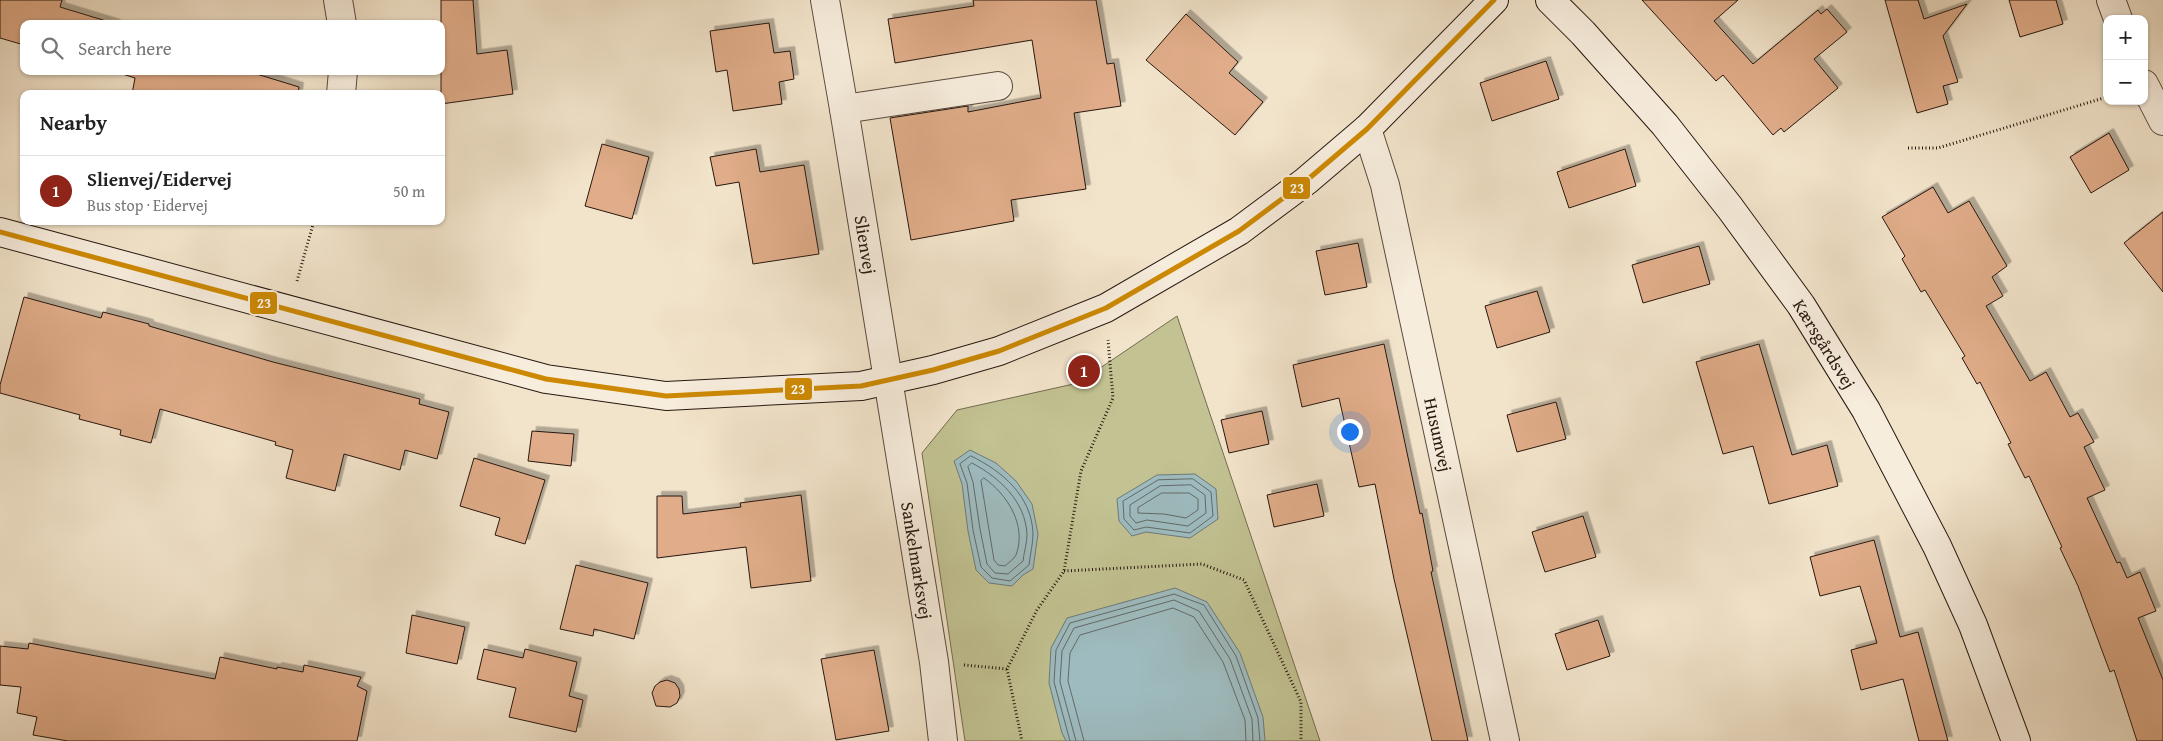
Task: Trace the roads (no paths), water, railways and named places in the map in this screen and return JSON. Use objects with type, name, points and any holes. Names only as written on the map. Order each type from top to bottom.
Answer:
[{"type":"street","points":[[338,0],[341,20]]},
{"type":"street","name":"Slienvej","points":[[825,0],[888,379]]},
{"type":"street","points":[[0,232],[546,379],[666,396],[713,392],[861,386],[934,370],[999,351],[1106,308],[1239,231],[1306,182],[1367,129],[1494,0]]},
{"type":"street","name":"Kærsgårdsvej","points":[[1550,0],[1583,33],[1665,125],[1730,208],[1801,305],[1866,410],[1937,546],[1973,625],[2016,741]]},
{"type":"street","points":[[2111,0],[2117,15]]},
{"type":"street","points":[[341,90],[343,75]]},
{"type":"street","points":[[844,109],[998,86]]},
{"type":"street","points":[[2148,92],[2163,121]]},
{"type":"street","name":"Husumvej","points":[[1367,129],[1385,185],[1505,741]]},
{"type":"street","name":"Sankelmarksvej","points":[[888,379],[934,662],[944,741]]},
{"type":"water","points":[[970,450],[996,463],[1016,481],[1032,504],[1038,534],[1033,569],[1023,575],[1012,586],[989,583],[976,570],[968,531],[962,484],[954,461]]},
{"type":"water","points":[[1195,474],[1216,489],[1218,519],[1190,538],[1146,532],[1132,536],[1119,521],[1117,499],[1157,475]]},
{"type":"water","points":[[1175,588],[1207,602],[1240,653],[1263,717],[1265,741],[1066,741],[1062,733],[1049,683],[1051,648],[1067,618]]},
{"type":"place","name":"Slienvej/Eidervej","points":[[1084,371]]}]
